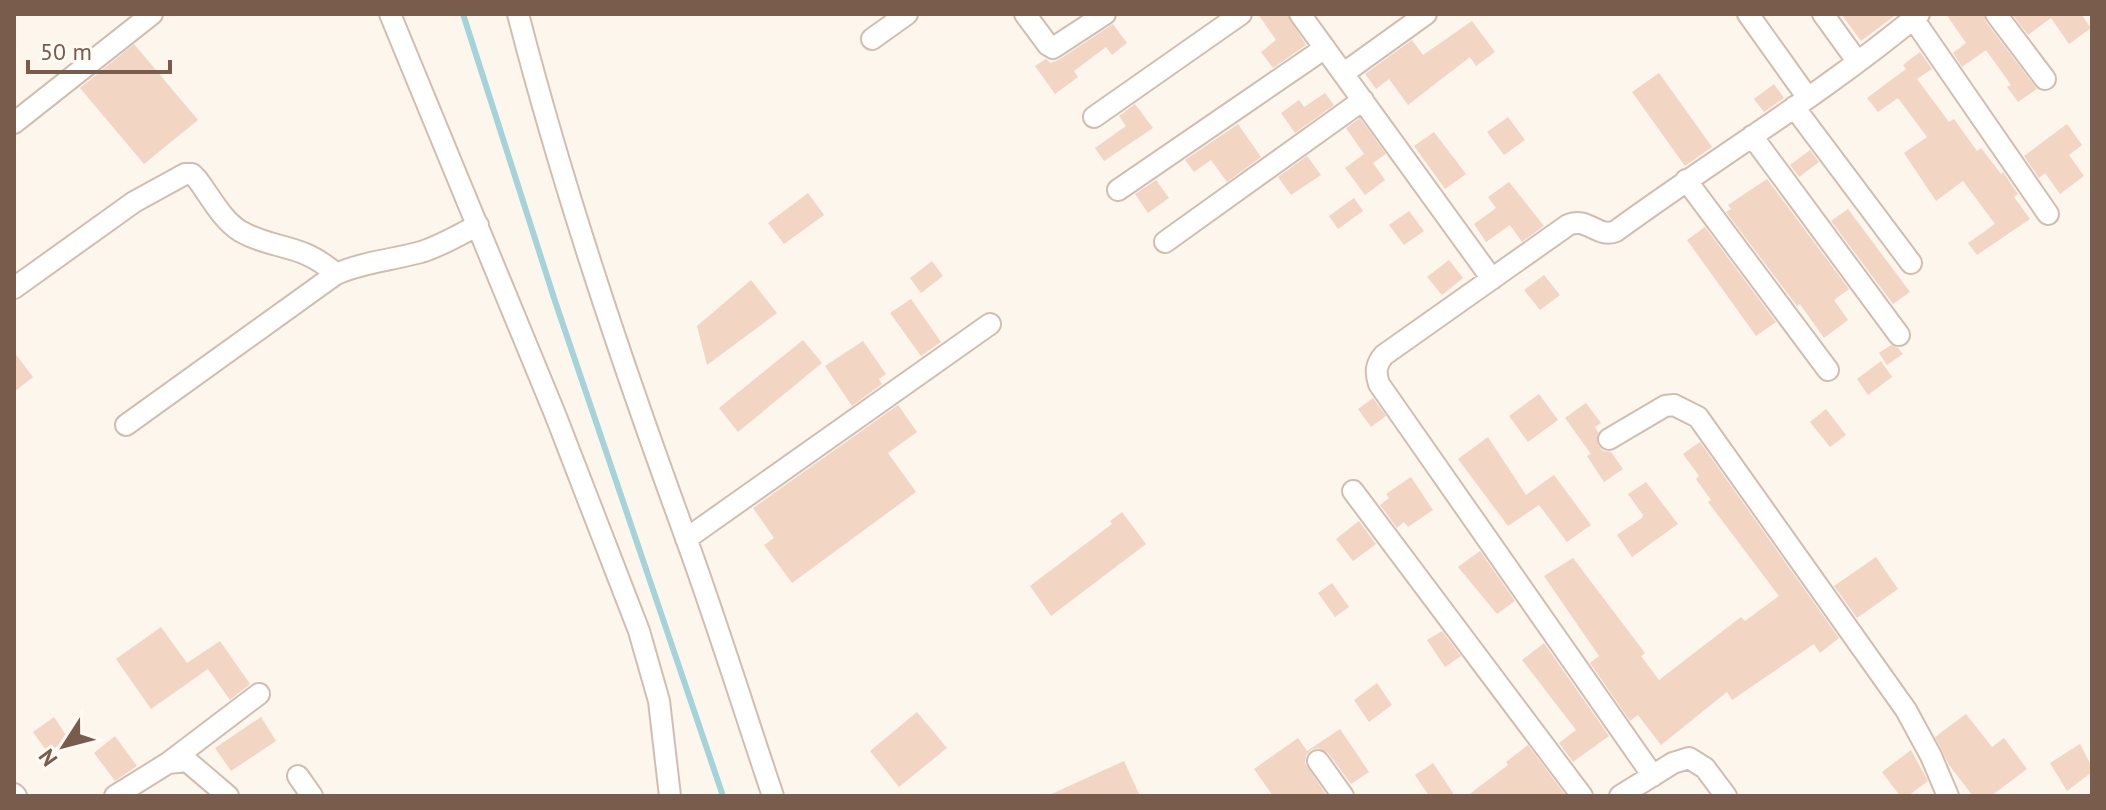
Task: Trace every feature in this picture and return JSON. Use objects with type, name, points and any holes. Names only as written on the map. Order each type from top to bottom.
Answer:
[{"type":"street","points":[[14,123],[152,14]]},
{"type":"street","points":[[390,14],[555,414],[639,631],[659,701],[670,796]]},
{"type":"street","points":[[518,14],[542,107],[620,353],[773,796]]},
{"type":"street","points":[[872,39],[907,14]]},
{"type":"street","points":[[1025,14],[1053,48],[1105,14]]},
{"type":"street","points":[[1094,117],[1241,14]]},
{"type":"street","points":[[1300,14],[1492,279]]},
{"type":"street","points":[[1344,73],[1426,14]]},
{"type":"street","points":[[1748,14],[1801,102],[1911,263]]},
{"type":"street","points":[[1823,14],[1857,61]]},
{"type":"street","points":[[1996,14],[2045,79]]},
{"type":"street","points":[[1653,776],[1379,384],[1376,375],[1379,360],[1575,222],[1586,223],[1604,233],[1616,231],[1801,102],[1914,16],[2048,214]]},
{"type":"street","points":[[1118,190],[1325,48]]},
{"type":"street","points":[[1165,242],[1363,100]]},
{"type":"street","points":[[1752,136],[1899,335]]},
{"type":"street","points":[[14,288],[134,202],[185,174],[192,174],[197,179],[228,222],[241,231],[302,251],[336,274]]},
{"type":"street","points":[[1686,180],[1828,370]]},
{"type":"street","points":[[126,425],[336,274],[353,266],[422,252],[478,225]]},
{"type":"street","points":[[686,539],[990,324]]},
{"type":"street","points":[[1609,439],[1665,406],[1674,405],[1698,417],[1906,710],[1948,796]]},
{"type":"street","points":[[1353,491],[1582,796]]},
{"type":"street","points":[[115,796],[168,763],[259,694]]},
{"type":"street","points":[[1620,796],[1680,759],[1689,758],[1705,768],[1726,796]]},
{"type":"street","points":[[168,763],[187,761],[228,796]]},
{"type":"street","points":[[1318,761],[1343,796]]},
{"type":"street","points":[[298,776],[312,796]]},
{"type":"building","points":[[1258,14],[1287,14],[1306,45],[1273,68],[1261,52],[1276,40]]},
{"type":"building","points":[[1841,14],[1897,14],[1861,41]]},
{"type":"building","points":[[1946,14],[1983,14],[2037,89],[2018,102],[2007,87],[2011,85],[1986,50],[1962,67],[1953,53],[1966,43]]},
{"type":"building","points":[[2012,14],[2081,14],[2091,28],[2069,44],[2051,18],[2028,35]]},
{"type":"building","points":[[1472,21],[1495,52],[1476,66],[1470,57],[1408,105],[1389,79],[1376,89],[1365,74],[1412,40],[1423,55]]},
{"type":"building","points":[[1113,24],[1127,43],[1112,55],[1106,47],[1074,71],[1078,77],[1055,94],[1035,66],[1046,59],[1051,63],[1060,59]]},
{"type":"building","points":[[134,44],[198,120],[144,164],[80,88]]},
{"type":"building","points":[[1920,52],[1932,69],[1917,79],[1949,122],[1954,119],[1977,151],[1981,148],[2001,174],[2003,172],[2018,194],[2014,197],[2030,219],[1977,255],[1968,243],[1995,224],[1963,181],[1936,201],[1904,153],[1927,137],[1898,98],[1878,112],[1867,98],[1906,69],[1903,65]]},
{"type":"building","points":[[1659,73],[1712,147],[1685,166],[1632,92]]},
{"type":"building","points":[[1774,84],[1784,98],[1764,112],[1754,99]]},
{"type":"building","points":[[1325,93],[1334,105],[1295,133],[1281,113],[1299,100],[1304,107]]},
{"type":"building","points":[[1135,104],[1153,128],[1104,161],[1095,148],[1126,126],[1119,116]]},
{"type":"building","points":[[1508,117],[1525,140],[1504,155],[1487,132]]},
{"type":"building","points":[[1360,118],[1386,154],[1373,163],[1385,180],[1365,195],[1345,168],[1364,154],[1346,128]]},
{"type":"building","points":[[1238,124],[1261,157],[1227,182],[1211,160],[1194,172],[1185,160]]},
{"type":"building","points":[[2067,124],[2082,145],[2069,155],[2084,176],[2060,194],[2045,173],[2039,178],[2024,156]]},
{"type":"building","points":[[1434,132],[1466,174],[1445,189],[1414,146]]},
{"type":"building","points":[[1810,150],[1819,162],[1799,177],[1790,165]]},
{"type":"building","points":[[1307,156],[1321,175],[1291,195],[1278,177]]},
{"type":"building","points":[[1767,179],[1849,289],[1834,300],[1848,320],[1824,338],[1726,212],[1731,209],[1728,205]]},
{"type":"building","points":[[1156,180],[1169,198],[1148,213],[1135,194]]},
{"type":"building","points":[[1509,182],[1544,226],[1522,242],[1510,225],[1486,242],[1474,224],[1496,208],[1488,197]]},
{"type":"building","points":[[808,193],[824,215],[784,244],[768,223]]},
{"type":"building","points":[[1354,198],[1363,211],[1338,229],[1329,216]]},
{"type":"building","points":[[1848,209],[1910,292],[1893,304],[1831,221]]},
{"type":"building","points":[[1409,211],[1424,231],[1404,245],[1389,225]]},
{"type":"building","points":[[1705,227],[1776,322],[1756,336],[1687,240]]},
{"type":"building","points":[[1449,260],[1463,278],[1442,295],[1427,277]]},
{"type":"building","points":[[932,261],[943,276],[921,293],[910,278]]},
{"type":"building","points":[[1544,275],[1560,295],[1540,310],[1524,290]]},
{"type":"building","points":[[751,280],[777,313],[707,365],[697,326]]},
{"type":"building","points":[[911,299],[941,342],[921,356],[890,313]]},
{"type":"building","points":[[803,340],[822,363],[738,432],[719,408]]},
{"type":"building","points":[[863,341],[886,374],[879,379],[882,384],[852,406],[825,366]]},
{"type":"building","points":[[1891,345],[1903,354],[1887,365],[1879,353]]},
{"type":"building","points":[[14,352],[33,377],[14,392]]},
{"type":"building","points":[[1881,361],[1892,377],[1868,395],[1857,379]]},
{"type":"building","points":[[1539,394],[1558,420],[1528,442],[1509,416]]},
{"type":"building","points":[[1373,398],[1386,416],[1371,427],[1358,409]]},
{"type":"building","points":[[1586,403],[1601,423],[1595,427],[1598,445],[1603,451],[1611,452],[1623,469],[1604,482],[1587,456],[1591,454],[1565,418]]},
{"type":"building","points":[[898,405],[917,432],[888,453],[916,492],[792,583],[764,545],[774,538],[753,508]]},
{"type":"building","points":[[1826,409],[1846,435],[1830,447],[1810,422]]},
{"type":"building","points":[[1488,437],[1526,495],[1554,475],[1591,525],[1567,542],[1539,505],[1508,526],[1458,459]]},
{"type":"building","points":[[1700,442],[1839,638],[1820,653],[1814,644],[1732,700],[1727,692],[1661,745],[1638,715],[1630,721],[1590,663],[1599,656],[1544,576],[1573,558],[1645,653],[1641,656],[1659,680],[1741,617],[1745,621],[1779,596],[1708,502],[1711,500],[1696,479],[1699,476],[1683,454]]},
{"type":"building","points":[[1411,477],[1433,510],[1408,527],[1404,522],[1397,528],[1380,505],[1389,498],[1386,494]]},
{"type":"building","points":[[1646,482],[1678,524],[1632,557],[1617,535],[1642,518],[1628,494]]},
{"type":"building","points":[[1122,512],[1146,544],[1051,616],[1030,586],[1112,524],[1110,521]]},
{"type":"building","points":[[1359,521],[1376,544],[1353,561],[1336,539]]},
{"type":"building","points":[[1480,551],[1515,601],[1497,614],[1458,567]]},
{"type":"building","points":[[1876,557],[1898,589],[1857,618],[1834,586]]},
{"type":"building","points":[[1332,583],[1349,607],[1335,617],[1318,593]]},
{"type":"building","points":[[161,627],[187,663],[220,641],[250,684],[230,700],[208,669],[151,709],[116,659]]},
{"type":"building","points":[[1442,631],[1461,656],[1445,667],[1427,640]]},
{"type":"building","points":[[1544,643],[1609,736],[1573,762],[1559,743],[1576,730],[1522,660]]},
{"type":"building","points":[[1377,683],[1392,705],[1369,722],[1354,700]]},
{"type":"building","points":[[917,712],[947,748],[899,787],[870,751]]},
{"type":"building","points":[[1966,714],[1992,747],[2004,738],[2027,769],[1991,796],[1973,796],[1949,765],[1935,737]]},
{"type":"building","points":[[54,717],[68,738],[48,753],[33,732]]},
{"type":"building","points":[[261,717],[276,741],[231,771],[215,748]]},
{"type":"building","points":[[1340,729],[1369,772],[1351,784],[1328,753],[1318,748],[1311,750],[1305,763],[1327,796],[1273,796],[1254,769],[1298,738],[1307,751]]},
{"type":"building","points":[[115,736],[137,766],[115,781],[94,753]]},
{"type":"building","points":[[2080,744],[2092,772],[2067,791],[2050,763]]},
{"type":"building","points":[[1528,745],[1566,796],[1467,796],[1508,765],[1506,762]]},
{"type":"building","points":[[1911,750],[1928,781],[1908,796],[1900,796],[1882,772]]},
{"type":"building","points":[[1124,761],[1140,796],[1047,796]]},
{"type":"building","points":[[1433,763],[1455,796],[1429,796],[1415,775]]},
{"type":"waterway","points":[[463,14],[555,301],[723,796]]}]
